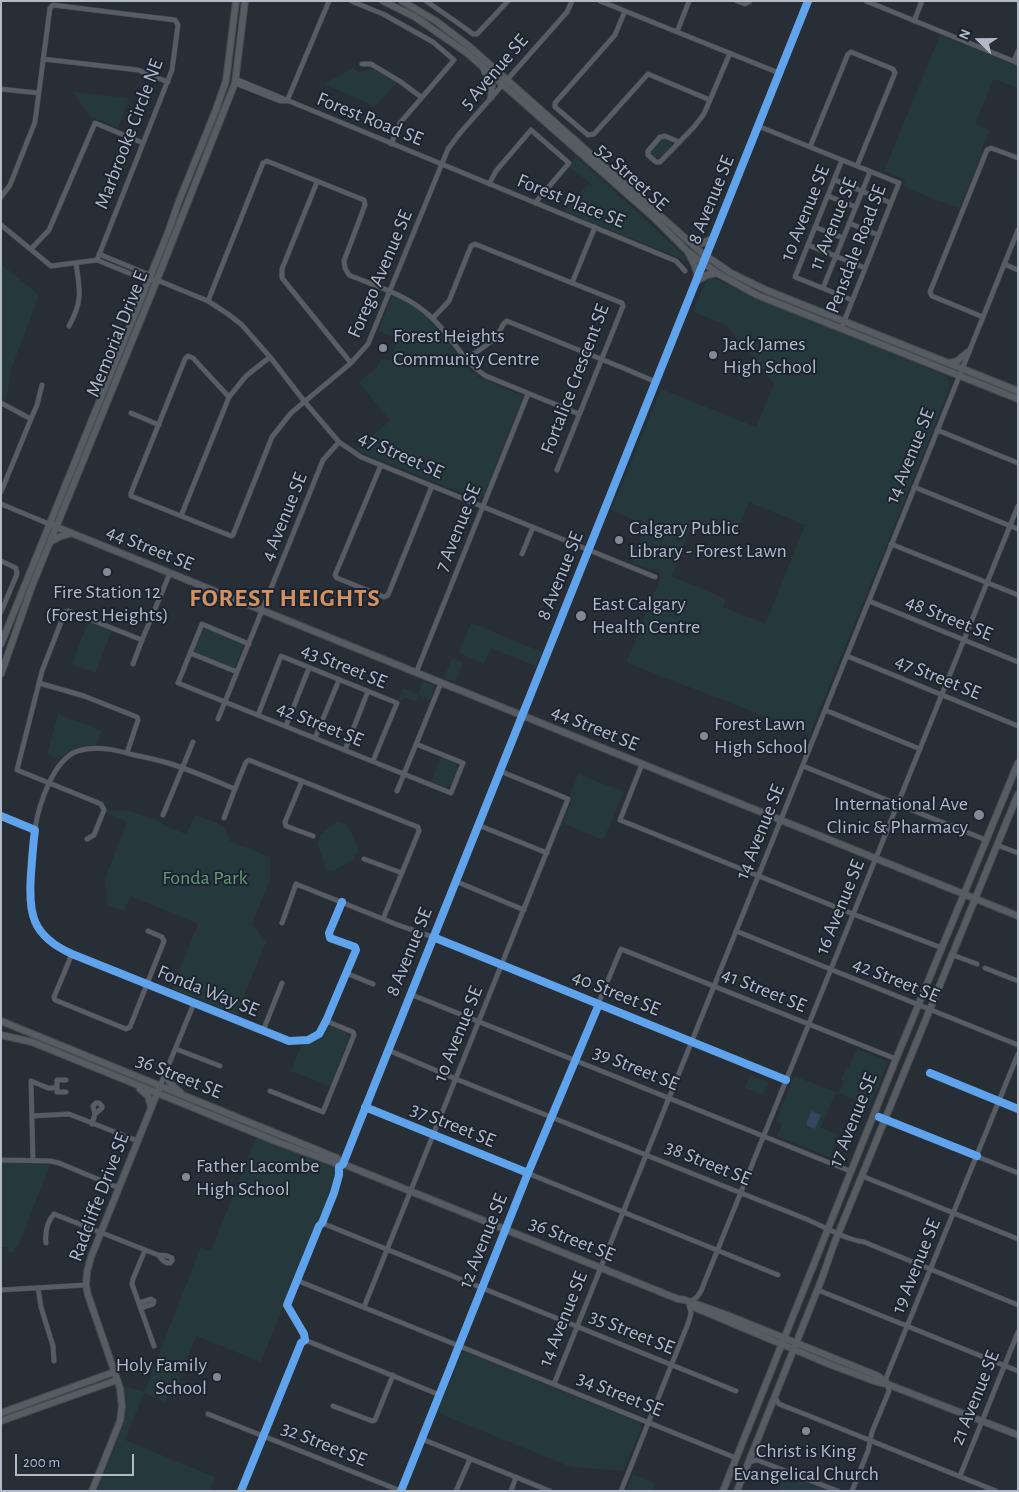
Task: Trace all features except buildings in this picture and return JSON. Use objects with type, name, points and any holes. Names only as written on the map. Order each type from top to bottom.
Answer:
[{"type":"main road","name":"Memorial Drive E","points":[[1,644],[150,278],[215,112],[226,81],[236,1]]},
{"type":"main road","name":"Memorial Drive E","points":[[1,674],[50,542],[235,81],[245,1]]},
{"type":"main road","name":"52 Street SE","points":[[383,1],[432,28],[505,82],[609,169],[686,240],[730,274],[949,363],[961,372],[1018,398]]},
{"type":"main road","name":"52 Street SE","points":[[402,1],[424,14],[470,47],[505,82],[687,251],[717,273],[757,295],[841,328],[1018,392]]},
{"type":"main road","name":"8 Avenue SE","points":[[343,1164],[808,1]]},
{"type":"main road","points":[[483,67],[492,86],[491,98]]},
{"type":"main road","points":[[686,240],[703,243],[714,237]]},
{"type":"main road","points":[[687,251],[695,266],[697,279],[717,273]]},
{"type":"main road","points":[[949,363],[968,352]]},
{"type":"main road","name":"44 Street SE","points":[[49,524],[1018,916]]},
{"type":"main road","points":[[50,542],[58,537],[72,533]]},
{"type":"main road","name":"17 Avenue SE","points":[[723,1491],[850,1172],[1018,763]]},
{"type":"main road","name":"17 Avenue SE","points":[[737,1491],[818,1290],[882,1118],[953,955],[1018,794]]},
{"type":"main road","name":"36 Street SE","points":[[1,1021],[337,1158],[343,1164]]},
{"type":"main road","name":"36 Street SE","points":[[1,1035],[32,1042],[275,1140],[335,1163],[343,1164],[794,1346],[878,1376],[887,1384],[1018,1435]]},
{"type":"main road","points":[[165,1075],[171,1084],[183,1095]]},
{"type":"main road","points":[[134,1083],[148,1096],[151,1108]]},
{"type":"main road","name":"Radcliffe Drive SE","points":[[92,1491],[121,1416],[122,1396],[88,1296],[86,1285],[87,1272],[101,1232],[160,1086]]},
{"type":"main road","points":[[1,1413],[114,1372]]},
{"type":"main road","points":[[1,1421],[117,1380]]},
{"type":"street","points":[[288,102],[329,1]]},
{"type":"street","points":[[352,1],[383,14],[433,42],[454,60],[400,123],[391,144]]},
{"type":"street","points":[[426,1],[473,34],[477,34],[508,1]]},
{"type":"street","points":[[435,6],[440,1]]},
{"type":"street","name":"5 Avenue SE","points":[[441,164],[454,140],[567,12],[572,1]]},
{"type":"street","points":[[600,1],[779,73]]},
{"type":"street","points":[[677,32],[689,1]]},
{"type":"street","points":[[737,1],[745,4],[750,1]]},
{"type":"street","points":[[866,1],[1016,62],[1018,51]]},
{"type":"street","points":[[914,21],[922,1]]},
{"type":"street","name":"Marbrooke Circle NE","points":[[1,197],[10,185],[35,122],[50,8],[53,5],[175,20],[178,25],[172,70],[97,260]]},
{"type":"street","points":[[625,11],[615,35],[555,103],[555,107],[588,135],[594,134],[648,74],[710,100]]},
{"type":"street","points":[[810,147],[848,54],[852,52],[873,60],[893,69],[895,73],[857,166]]},
{"type":"street","points":[[679,142],[665,136],[660,137],[648,151],[648,155],[656,162],[660,162],[699,122],[730,53]]},
{"type":"street","points":[[44,59],[138,70],[168,82]]},
{"type":"street","points":[[362,64],[371,64],[401,82],[421,97]]},
{"type":"street","name":"Forest Road SE","points":[[235,81],[280,101],[288,102],[441,164]]},
{"type":"street","points":[[1,89],[38,93]]},
{"type":"street","points":[[31,249],[49,230],[95,123],[143,143]]},
{"type":"street","name":"Pensdale Road SE","points":[[758,126],[899,183],[841,328]]},
{"type":"street","points":[[490,184],[496,171],[531,130],[568,163],[535,203]]},
{"type":"street","points":[[983,316],[932,296],[930,292],[987,150],[991,148],[1018,158]]},
{"type":"street","name":"10 Avenue SE","points":[[823,288],[795,277],[842,160]]},
{"type":"street","points":[[208,301],[264,163],[267,161],[364,200],[365,205],[344,261],[349,275],[408,299],[433,318],[476,370],[528,394],[579,414]]},
{"type":"street","name":"Forest Place SE","points":[[441,164],[676,261],[685,271]]},
{"type":"street","name":"Forego Avenue SE","points":[[181,516],[230,536],[233,535],[272,437],[291,413],[351,363],[368,344],[441,164]]},
{"type":"street","name":"11 Avenue SE","points":[[823,288],[870,172]]},
{"type":"street","points":[[834,180],[891,203]]},
{"type":"street","points":[[317,182],[282,269],[282,278],[351,363]]},
{"type":"street","points":[[828,196],[856,207]]},
{"type":"street","points":[[849,224],[878,235]]},
{"type":"street","points":[[1,225],[50,266],[97,260],[156,280]]},
{"type":"street","points":[[572,283],[595,227]]},
{"type":"street","points":[[815,227],[843,238]]},
{"type":"street","name":"14 Avenue SE","points":[[554,1384],[1018,230]]},
{"type":"street","name":"Fortalice Crescent SE","points":[[433,318],[449,301],[471,246],[475,244],[622,303],[623,306],[557,470]]},
{"type":"street","points":[[808,245],[865,268]]},
{"type":"street","points":[[99,254],[150,278]]},
{"type":"street","points":[[69,326],[80,301],[76,263]]},
{"type":"street","points":[[1004,264],[1018,270]]},
{"type":"street","name":"47 Street SE","points":[[156,280],[208,301],[242,325],[339,442],[361,457],[588,551],[604,555],[656,577]]},
{"type":"street","points":[[823,288],[852,300]]},
{"type":"street","points":[[466,359],[490,342],[507,321],[656,382]]},
{"type":"street","points":[[229,397],[193,358],[188,356],[185,359],[131,496],[181,516],[229,397],[246,376],[270,357]]},
{"type":"street","points":[[1,492],[37,405],[42,385]]},
{"type":"street","name":"7 Avenue SE","points":[[416,673],[528,394]]},
{"type":"street","points":[[1,403],[31,419]]},
{"type":"street","points":[[132,414],[158,424]]},
{"type":"street","points":[[937,430],[1018,462]]},
{"type":"street","name":"4 Avenue SE","points":[[218,719],[323,460],[339,442]]},
{"type":"street","points":[[381,466],[336,575],[337,578],[353,585],[384,597],[388,595],[432,486]]},
{"type":"street","points":[[914,487],[1018,529]]},
{"type":"street","points":[[1,504],[49,524]]},
{"type":"street","name":"16 Avenue SE","points":[[689,1304],[701,1292],[1018,506]]},
{"type":"street","points":[[522,554],[533,527]]},
{"type":"street","points":[[891,544],[1018,595]]},
{"type":"street","points":[[1,561],[16,568],[17,574],[1,612]]},
{"type":"street","points":[[133,664],[170,573]]},
{"type":"street","name":"48 Street SE","points":[[869,601],[1018,662]]},
{"type":"street","points":[[87,839],[94,835],[104,810],[101,804],[17,770],[42,671],[65,612],[69,611],[142,640]]},
{"type":"street","points":[[237,672],[190,653],[202,624],[249,644]]},
{"type":"street","name":"42 Street SE","points":[[190,653],[178,682],[451,793],[463,763],[416,744]]},
{"type":"street","name":"43 Street SE","points":[[258,715],[281,656],[368,691],[396,703],[373,762]]},
{"type":"street","name":"47 Street SE","points":[[847,656],[1018,726]]},
{"type":"street","points":[[286,726],[310,668]]},
{"type":"street","points":[[315,738],[339,680]]},
{"type":"street","points":[[39,683],[84,696],[137,717],[138,720],[127,753]]},
{"type":"street","points":[[398,791],[441,683]]},
{"type":"street","points":[[345,750],[368,691]]},
{"type":"street","points":[[825,710],[920,749]]},
{"type":"street","points":[[163,815],[193,742]]},
{"type":"street","name":"Fonda Way SE","points":[[235,789],[166,762],[99,748],[89,748],[76,752],[60,764],[50,783],[34,830],[30,894],[31,914],[38,929],[54,945],[72,954],[289,1041],[308,1040],[318,1034],[326,1021],[356,950],[355,947],[330,938],[329,933],[342,902]]},
{"type":"street","points":[[224,818],[246,762],[249,760],[418,827],[383,919]]},
{"type":"street","points":[[642,764],[620,820],[942,948]]},
{"type":"street","points":[[802,766],[986,840]]},
{"type":"street","name":"10 Avenue SE","points":[[364,1307],[568,799],[500,771]]},
{"type":"street","points":[[302,782],[285,822],[286,826],[313,836]]},
{"type":"street","points":[[1,816],[34,830]]},
{"type":"street","points":[[478,826],[547,853]]},
{"type":"street","points":[[997,845],[1018,853]]},
{"type":"street","points":[[364,859],[402,873]]},
{"type":"street","points":[[455,881],[524,910]]},
{"type":"street","name":"40 Street SE","points":[[282,922],[296,884],[383,919],[433,936],[786,1080]]},
{"type":"street","points":[[72,954],[54,997],[55,1000],[126,1029],[130,1027],[164,941],[162,937],[148,931]]},
{"type":"street","name":"42 Street SE","points":[[736,931],[1018,1045]]},
{"type":"street","name":"41 Street SE","points":[[621,949],[896,1059]]},
{"type":"street","name":"12 Avenue SE","points":[[401,1491],[528,1173],[621,949]]},
{"type":"street","points":[[953,955],[977,964]]},
{"type":"street","points":[[985,968],[1018,981]]},
{"type":"street","points":[[346,972],[373,984]]},
{"type":"street","points":[[263,1031],[282,983]]},
{"type":"street","name":"39 Street SE","points":[[410,994],[850,1172]]},
{"type":"street","name":"Radcliffe Drive SE","points":[[160,1086],[194,1003]]},
{"type":"street","points":[[270,1091],[323,1112],[354,1035],[353,1032],[326,1021]]},
{"type":"street","points":[[176,1049],[220,1066]]},
{"type":"street","name":"38 Street SE","points":[[388,1050],[828,1228],[838,1234],[931,1269],[1018,1305]]},
{"type":"street","name":"19 Avenue SE","points":[[852,1491],[868,1451],[872,1432],[889,1391],[886,1378],[1018,1054]]},
{"type":"street","points":[[930,1073],[1018,1109]]},
{"type":"street","points":[[66,1080],[57,1080],[58,1092],[66,1092]]},
{"type":"street","points":[[33,1161],[31,1081],[46,1086],[48,1084],[57,1086]]},
{"type":"street","name":"37 Street SE","points":[[365,1107],[778,1275]]},
{"type":"street","points":[[32,1116],[69,1114],[138,1141]]},
{"type":"street","points":[[92,1124],[95,1114]]},
{"type":"street","points":[[882,1118],[1018,1173]]},
{"type":"street","points":[[1,1160],[50,1161],[119,1188]]},
{"type":"street","points":[[862,1176],[1018,1239]]},
{"type":"street","points":[[46,1243],[46,1230],[54,1214],[158,1255]]},
{"type":"street","name":"35 Street SE","points":[[298,1279],[319,1226],[322,1223],[736,1391]]},
{"type":"street","points":[[144,1250],[132,1279],[132,1284],[154,1346]]},
{"type":"street","name":"34 Street SE","points":[[298,1279],[301,1282],[736,1458]]},
{"type":"street","points":[[1,1290],[86,1285]]},
{"type":"street","points":[[38,1288],[41,1307],[53,1346],[54,1361]]},
{"type":"street","points":[[818,1290],[1018,1371]]},
{"type":"street","name":"16 Avenue SE","points":[[700,1308],[701,1292]]},
{"type":"street","points":[[621,1491],[689,1321],[691,1313],[689,1304]]},
{"type":"street","points":[[689,1321],[700,1308]]},
{"type":"street","name":"21 Avenue SE","points":[[960,1476],[1018,1332]]},
{"type":"street","points":[[241,1491],[300,1343],[305,1340],[440,1395]]},
{"type":"street","points":[[333,1406],[372,1421],[375,1420],[393,1375]]},
{"type":"street","points":[[774,1396],[779,1404],[996,1491]]},
{"type":"street","name":"32 Street SE","points":[[208,1414],[401,1491]]},
{"type":"street","points":[[422,1439],[550,1491]]},
{"type":"street","points":[[456,1491],[470,1459]]},
{"type":"street","points":[[748,1463],[757,1460],[775,1465],[838,1491]]},
{"type":"street","points":[[511,1491],[516,1477]]},
{"type":"green space","points":[[940,35],[1018,66],[1018,88],[993,79],[975,124],[990,130],[959,209],[904,187],[904,179],[884,171]]},
{"type":"green space","points":[[353,68],[358,72],[373,69],[397,83],[377,104],[372,105],[324,84]]},
{"type":"green space","points":[[73,92],[127,98],[129,101],[118,128],[94,118],[91,119]]},
{"type":"green space","points":[[665,138],[672,145],[666,153],[656,158],[653,157],[651,152],[653,148]]},
{"type":"green space","points":[[576,156],[685,256],[691,264],[564,211],[587,185],[592,185],[570,167]]},
{"type":"green space","points":[[1,264],[39,295],[11,370],[6,400],[1,398]]},
{"type":"green space","points":[[711,277],[746,294],[942,374],[948,382],[948,393],[810,734],[630,664],[627,661],[660,575],[658,570],[649,569],[632,562],[644,533],[639,531],[636,524],[637,521],[611,510],[661,389],[756,427],[774,384],[726,325],[693,312],[702,289]],"holes":[[[749,502],[805,525],[765,624],[723,607],[726,599],[671,576],[693,521],[735,537]]]},
{"type":"green space","points":[[393,297],[397,297],[416,307],[429,318],[469,369],[480,378],[521,395],[522,399],[483,497],[479,499],[374,458],[356,449],[390,421],[359,382],[377,367],[382,358],[389,361],[398,339],[378,331],[390,300]]},
{"type":"green space","points":[[88,622],[112,631],[95,673],[72,664]]},
{"type":"green space","points":[[471,623],[542,652],[536,666],[491,648],[484,664],[459,653]]},
{"type":"green space","points":[[206,629],[244,644],[235,668],[195,652],[194,649],[202,631]]},
{"type":"green space","points":[[452,658],[463,662],[455,682],[444,678]]},
{"type":"green space","points":[[423,681],[433,686],[434,690],[430,700],[418,695],[416,701],[404,697],[400,701],[398,699],[403,688],[418,694]]},
{"type":"green space","points":[[58,714],[102,731],[96,745],[76,748],[59,759],[47,754]]},
{"type":"green space","points":[[441,757],[455,763],[458,768],[451,785],[445,787],[431,782]]},
{"type":"green space","points":[[578,774],[624,792],[604,838],[601,839],[562,823],[572,799],[570,795]]},
{"type":"green space","name":"Fonda Park","points":[[108,810],[133,812],[151,819],[153,818],[168,827],[186,834],[195,815],[224,827],[230,841],[270,857],[270,879],[252,924],[266,941],[237,1015],[172,989],[198,924],[130,896],[124,911],[107,905],[105,878],[127,822],[107,813]]},
{"type":"green space","points":[[337,821],[346,824],[359,851],[355,855],[355,859],[335,870],[327,871],[317,843],[320,835]]},
{"type":"green space","points":[[329,1026],[346,1032],[349,1037],[330,1086],[291,1071],[301,1046],[315,1039]]},
{"type":"green space","points":[[857,1049],[888,1062],[870,1106],[839,1093],[844,1081],[841,1080]]},
{"type":"green space","points":[[750,1075],[768,1082],[763,1095],[745,1088]]},
{"type":"green space","points":[[794,1076],[839,1093],[835,1094],[821,1127],[838,1135],[830,1157],[777,1136],[782,1124],[776,1121]]},
{"type":"green space","points":[[257,1136],[346,1170],[337,1192],[331,1192],[321,1218],[317,1221],[261,1362],[196,1336],[174,1393],[169,1394],[166,1402],[144,1393],[125,1440],[215,1477],[210,1491],[97,1491],[124,1422],[127,1404],[124,1386],[144,1392],[201,1247],[211,1251]]},
{"type":"green space","points":[[1,1162],[50,1165],[18,1247],[15,1247],[15,1252],[8,1252],[8,1247],[1,1247]]},
{"type":"green space","points":[[466,1352],[638,1422],[641,1425],[641,1429],[623,1471],[571,1467],[440,1414],[438,1411],[462,1353]]},
{"type":"green space","points":[[786,1470],[838,1491],[778,1491]]},
{"type":"green space","points":[[633,1474],[655,1483],[652,1491],[626,1491]]},
{"type":"water","points":[[811,1111],[821,1115],[815,1129],[806,1125]]},
{"type":"cycle path","points":[[241,1491],[301,1343],[305,1340],[304,1334],[287,1305],[334,1193],[339,1175],[339,1167],[343,1164],[808,1]]},
{"type":"cycle path","points":[[1,816],[35,830],[30,888],[32,912],[35,922],[48,940],[72,954],[289,1041],[308,1040],[319,1034],[356,950],[355,947],[330,938],[329,933],[342,902]]},
{"type":"cycle path","points":[[433,937],[786,1080]]},
{"type":"cycle path","points":[[401,1491],[528,1173],[599,1004]]},
{"type":"cycle path","points":[[930,1073],[1018,1109]]},
{"type":"cycle path","points":[[365,1107],[528,1173]]},
{"type":"cycle path","points":[[879,1117],[977,1156]]},
{"type":"place","name":"Forest Heights Community Centre","points":[[383,348]]},
{"type":"place","name":"Jack James High School","points":[[713,355]]},
{"type":"place","name":"Calgary Public Library - Forest Lawn","points":[[619,540]]},
{"type":"place","name":"Fire Station 12 (Forest Heights)","points":[[107,572]]},
{"type":"place","name":"East Calgary Health Centre","points":[[581,616]]},
{"type":"place","name":"Forest Lawn High School","points":[[704,736]]},
{"type":"place","name":"International Ave Clinic & Pharmacy","points":[[979,815]]},
{"type":"place","name":"Father Lacombe High School","points":[[186,1177]]},
{"type":"place","name":"Holy Family School","points":[[217,1377]]},
{"type":"place","name":"Christ is King Evangelical Church","points":[[806,1431]]},
{"type":"district","name":"FOREST HEIGHTS","points":[[285,598]]}]
